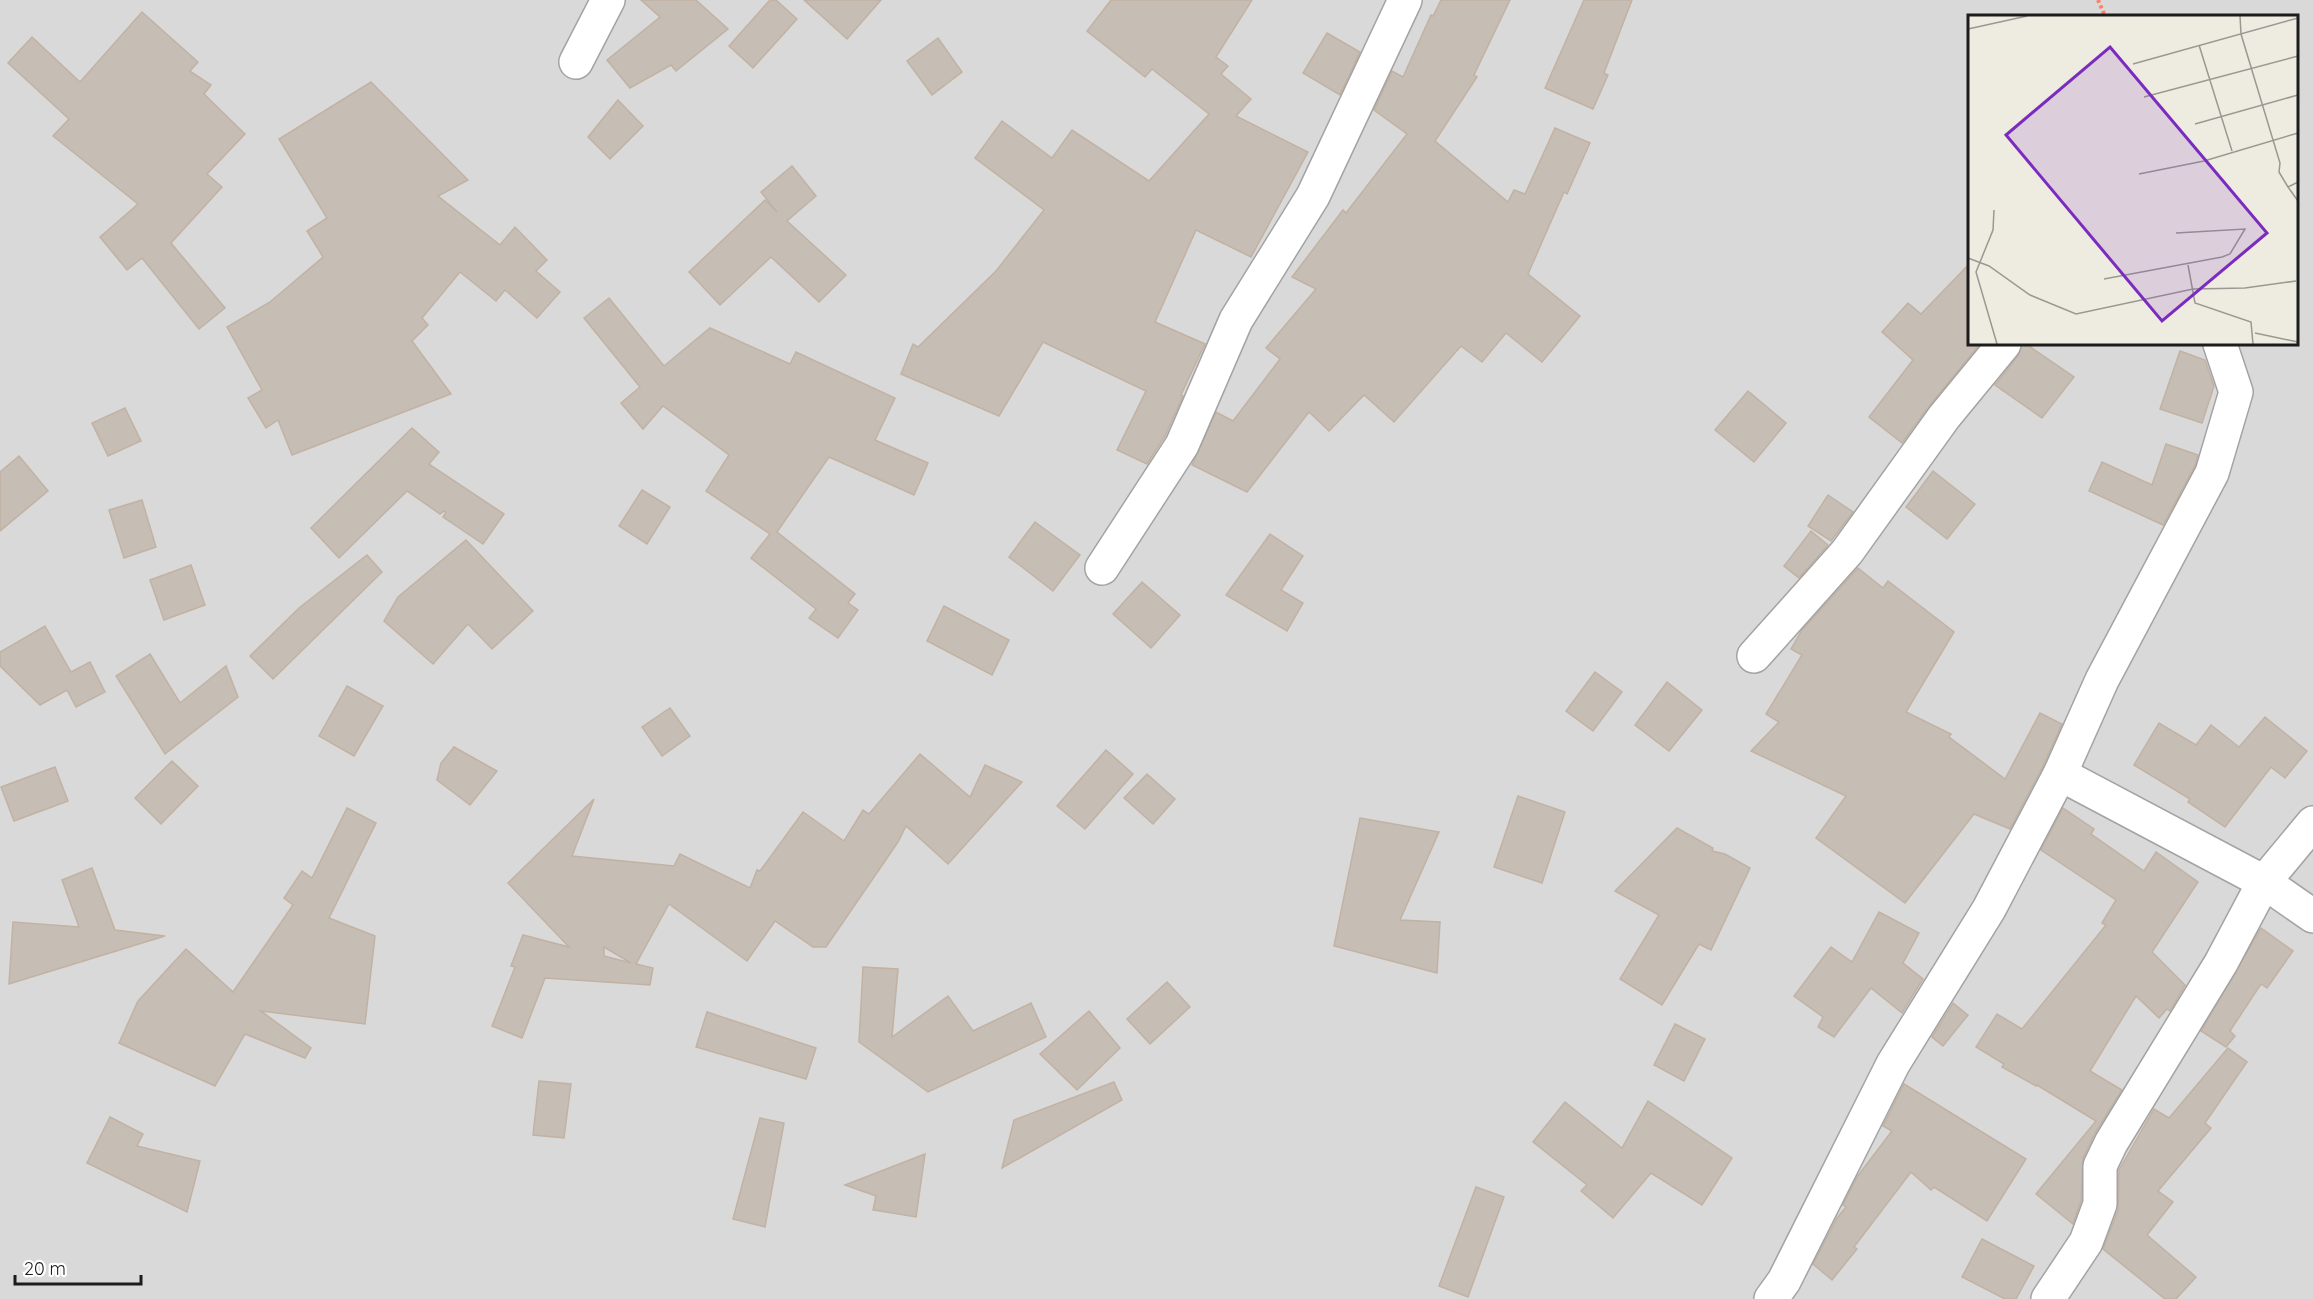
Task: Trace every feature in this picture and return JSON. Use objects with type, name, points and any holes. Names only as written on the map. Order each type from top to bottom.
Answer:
[{"type":"street","points":[[576,62],[608,0]]},
{"type":"street","points":[[1102,568],[1182,445],[1236,320],[1313,196],[1405,0]]},
{"type":"street","points":[[1754,656],[1847,552],[1944,417],[2003,345]]},
{"type":"street","points":[[1771,1299],[1784,1281],[1893,1064],[1989,909],[2060,774],[2102,680],[2212,473],[2236,392],[2220,345]]},
{"type":"street","points":[[2060,774],[2264,882],[2313,916]]},
{"type":"street","points":[[2048,1299],[2086,1242],[2100,1204],[2100,1166],[2111,1143],[2221,963],[2264,882],[2313,823]]},
{"type":"path","points":[[2098,0],[2105,15]]},
{"type":"shaded area","points":[[0,0],[2313,0],[2313,1299],[0,1299]]},
{"type":"building","points":[[641,0],[696,0],[728,29],[676,71],[671,65],[630,88],[607,60],[660,17]]},
{"type":"building","points":[[770,0],[776,0],[797,19],[753,68],[729,46]]},
{"type":"building","points":[[804,0],[881,0],[847,39]]},
{"type":"building","points":[[1111,0],[1252,0],[1216,57],[1228,66],[1221,74],[1251,99],[1236,116],[1308,152],[1251,257],[1196,230],[1155,322],[1205,344],[1165,436],[1147,464],[1117,450],[1146,391],[1043,342],[999,416],[901,374],[913,344],[918,347],[996,271],[1044,210],[975,158],[1002,121],[1052,158],[1072,130],[1149,181],[1209,114],[1152,69],[1145,77],[1087,31]]},
{"type":"building","points":[[1441,0],[1510,0],[1474,75],[1477,77],[1435,141],[1508,202],[1514,190],[1525,194],[1555,128],[1590,143],[1567,194],[1564,192],[1528,274],[1580,316],[1542,362],[1506,333],[1482,362],[1461,346],[1394,422],[1364,395],[1329,431],[1309,412],[1247,492],[1192,465],[1216,412],[1233,421],[1280,359],[1266,348],[1316,289],[1292,277],[1343,210],[1346,213],[1407,134],[1374,110],[1392,71],[1403,77],[1431,15],[1433,16]]},
{"type":"building","points":[[1584,0],[1632,0],[1604,73],[1608,75],[1593,109],[1545,88]]},
{"type":"building","points":[[142,12],[198,62],[190,71],[211,85],[204,94],[245,134],[207,174],[222,187],[171,243],[225,308],[199,329],[142,258],[127,270],[100,237],[138,204],[53,136],[69,119],[8,63],[32,37],[80,82]]},
{"type":"building","points":[[1327,33],[1360,52],[1340,95],[1303,73]]},
{"type":"building","points":[[938,38],[962,72],[932,95],[907,61]]},
{"type":"building","points":[[371,82],[468,180],[438,196],[500,245],[515,227],[547,260],[536,271],[560,292],[537,318],[505,290],[496,301],[460,272],[422,318],[428,325],[412,341],[451,394],[292,455],[278,420],[266,428],[248,398],[262,390],[227,327],[270,302],[323,257],[307,231],[327,218],[279,139]]},
{"type":"building","points":[[618,100],[643,126],[610,159],[588,137]]},
{"type":"building","points":[[792,166],[816,196],[787,221],[846,275],[819,302],[771,257],[720,305],[689,272],[765,200],[777,212],[761,192]]},
{"type":"building","points":[[1968,265],[1968,345],[1979,345],[1902,443],[1869,417],[1913,360],[1882,332],[1908,303],[1921,314]]},
{"type":"building","points":[[609,298],[664,366],[710,328],[790,364],[796,352],[895,398],[875,440],[928,463],[914,495],[829,457],[777,532],[855,594],[848,603],[858,610],[838,638],[809,618],[816,609],[751,558],[770,534],[706,491],[729,455],[663,406],[643,429],[621,403],[640,387],[584,318]]},
{"type":"building","points":[[2022,345],[2027,345],[2074,377],[2042,418],[1995,385],[2018,356]]},
{"type":"building","points":[[2180,351],[2205,360],[2214,386],[2202,423],[2160,409]]},
{"type":"building","points":[[1748,391],[1786,423],[1754,462],[1715,430]]},
{"type":"building","points":[[125,408],[141,441],[108,456],[92,423]]},
{"type":"building","points":[[412,428],[439,452],[429,464],[504,514],[483,544],[443,517],[446,512],[440,514],[407,491],[339,558],[311,528]]},
{"type":"building","points":[[2166,444],[2198,455],[2195,466],[2163,525],[2089,491],[2102,462],[2152,485]]},
{"type":"building","points":[[19,456],[48,491],[0,531],[0,472]]},
{"type":"building","points":[[1933,471],[1975,504],[1947,539],[1906,507]]},
{"type":"building","points":[[642,490],[670,507],[647,544],[619,526]]},
{"type":"building","points":[[1828,495],[1853,512],[1831,541],[1808,526]]},
{"type":"building","points":[[142,500],[156,547],[124,558],[109,510]]},
{"type":"building","points":[[1035,522],[1080,555],[1053,591],[1009,557]]},
{"type":"building","points":[[1811,531],[1828,545],[1799,578],[1784,566]]},
{"type":"building","points":[[1270,534],[1303,556],[1281,590],[1303,603],[1287,631],[1226,595]]},
{"type":"building","points":[[466,540],[533,611],[492,649],[468,624],[433,664],[384,621],[398,597]]},
{"type":"building","points":[[367,555],[382,572],[273,679],[250,656],[299,608]]},
{"type":"building","points":[[191,565],[205,605],[164,620],[150,580]]},
{"type":"building","points":[[1858,568],[1883,588],[1888,581],[1954,632],[1906,712],[1951,734],[1949,737],[2005,779],[2040,713],[2062,724],[2010,829],[1974,814],[1905,903],[1816,838],[1846,796],[1751,751],[1779,722],[1766,714],[1802,655],[1791,649],[1802,630]]},
{"type":"building","points":[[1142,582],[1180,615],[1151,648],[1113,614]]},
{"type":"building","points":[[944,606],[1009,640],[992,675],[927,641]]},
{"type":"building","points":[[45,626],[71,672],[90,662],[105,692],[76,707],[67,690],[40,705],[0,666],[0,652]]},
{"type":"building","points":[[150,654],[180,703],[226,666],[238,697],[165,754],[116,676]]},
{"type":"building","points":[[1595,672],[1622,692],[1593,731],[1566,711]]},
{"type":"building","points":[[1667,682],[1702,710],[1669,751],[1635,725]]},
{"type":"building","points":[[347,686],[383,706],[354,756],[319,736]]},
{"type":"building","points":[[670,708],[690,736],[662,756],[642,727]]},
{"type":"building","points":[[2265,717],[2307,751],[2285,778],[2271,767],[2225,827],[2188,802],[2190,799],[2134,765],[2159,723],[2196,745],[2211,725],[2239,747]]},
{"type":"building","points":[[454,747],[497,771],[470,805],[437,780],[441,763]]},
{"type":"building","points":[[1106,750],[1133,774],[1085,829],[1057,806]]},
{"type":"building","points":[[920,754],[970,797],[985,765],[1022,782],[948,864],[906,826],[898,842],[826,947],[813,947],[775,921],[747,961],[669,904],[636,964],[653,968],[650,985],[545,978],[522,1038],[492,1026],[515,967],[511,966],[523,935],[569,947],[508,883],[594,799],[572,856],[674,866],[680,854],[750,888],[757,870],[760,871],[803,812],[844,841],[863,810],[869,814]],"holes":[[[604,947],[631,963],[604,956]]]},
{"type":"building","points":[[172,761],[198,786],[161,824],[135,798]]},
{"type":"building","points":[[55,767],[68,801],[14,821],[1,787]]},
{"type":"building","points":[[1147,774],[1175,799],[1153,824],[1124,798]]},
{"type":"building","points":[[1518,796],[1565,812],[1542,883],[1494,867]]},
{"type":"building","points":[[347,808],[376,823],[329,918],[375,936],[365,1024],[261,1011],[311,1048],[305,1058],[245,1034],[215,1086],[119,1043],[138,1001],[186,949],[233,992],[293,905],[284,898],[302,871],[312,878]]},
{"type":"building","points":[[2063,808],[2094,829],[2091,834],[2144,871],[2156,852],[2198,882],[2152,952],[2185,985],[2170,1011],[2167,1009],[2159,1018],[2136,996],[2090,1071],[2122,1090],[2095,1133],[2083,1158],[2081,1201],[2073,1224],[2036,1194],[2096,1121],[2037,1085],[2002,1067],[2004,1064],[1976,1047],[1997,1014],[2022,1029],[2106,925],[2102,923],[2116,900],[2041,850]]},
{"type":"building","points":[[1360,818],[1439,832],[1400,920],[1440,922],[1437,973],[1334,946]]},
{"type":"building","points":[[1677,828],[1713,848],[1712,851],[1725,854],[1750,868],[1711,950],[1699,944],[1662,1005],[1620,979],[1659,915],[1615,891]]},
{"type":"building","points":[[92,868],[115,930],[165,936],[9,984],[13,922],[79,927],[62,880]]},
{"type":"building","points":[[1879,912],[1919,933],[1903,963],[1923,979],[1902,1013],[1871,988],[1834,1037],[1818,1027],[1823,1017],[1794,996],[1831,947],[1852,962]]},
{"type":"building","points":[[2261,928],[2293,951],[2267,988],[2261,984],[2230,1031],[2235,1036],[2226,1047],[2201,1031]]},
{"type":"building","points":[[863,967],[898,969],[892,1037],[948,996],[973,1031],[1031,1003],[1046,1037],[928,1092],[859,1042]]},
{"type":"building","points":[[1167,982],[1190,1007],[1150,1044],[1127,1019]]},
{"type":"building","points":[[1953,1003],[1968,1015],[1943,1046],[1932,1037]]},
{"type":"building","points":[[1089,1011],[1120,1048],[1077,1090],[1040,1054]]},
{"type":"building","points":[[707,1012],[816,1048],[806,1079],[696,1047]]},
{"type":"building","points":[[1675,1024],[1705,1039],[1684,1081],[1654,1065]]},
{"type":"building","points":[[2228,1048],[2247,1062],[2205,1123],[2211,1128],[2158,1191],[2173,1202],[2147,1235],[2196,1277],[2176,1299],[2165,1299],[2103,1249],[2118,1210],[2119,1170],[2154,1109],[2169,1118]]},
{"type":"building","points":[[539,1081],[571,1084],[564,1138],[533,1135]]},
{"type":"building","points":[[1114,1082],[1122,1100],[1002,1168],[1014,1120]]},
{"type":"building","points":[[1904,1084],[2026,1159],[1987,1221],[1934,1187],[1931,1190],[1911,1172],[1854,1247],[1857,1249],[1832,1280],[1813,1264],[1837,1218],[1846,1207],[1843,1205],[1857,1177],[1892,1131],[1883,1126]]},
{"type":"building","points":[[1648,1101],[1732,1158],[1702,1205],[1651,1173],[1613,1218],[1581,1191],[1587,1185],[1533,1142],[1565,1102],[1622,1148]]},
{"type":"building","points":[[110,1117],[143,1134],[137,1146],[200,1161],[187,1212],[87,1163]]},
{"type":"building","points":[[760,1118],[784,1123],[765,1227],[733,1219]]},
{"type":"building","points":[[925,1154],[916,1217],[873,1210],[876,1196],[845,1185]]},
{"type":"building","points":[[1476,1187],[1504,1197],[1468,1297],[1439,1286]]},
{"type":"building","points":[[1982,1239],[2034,1266],[2016,1299],[2005,1299],[1962,1277]]}]
